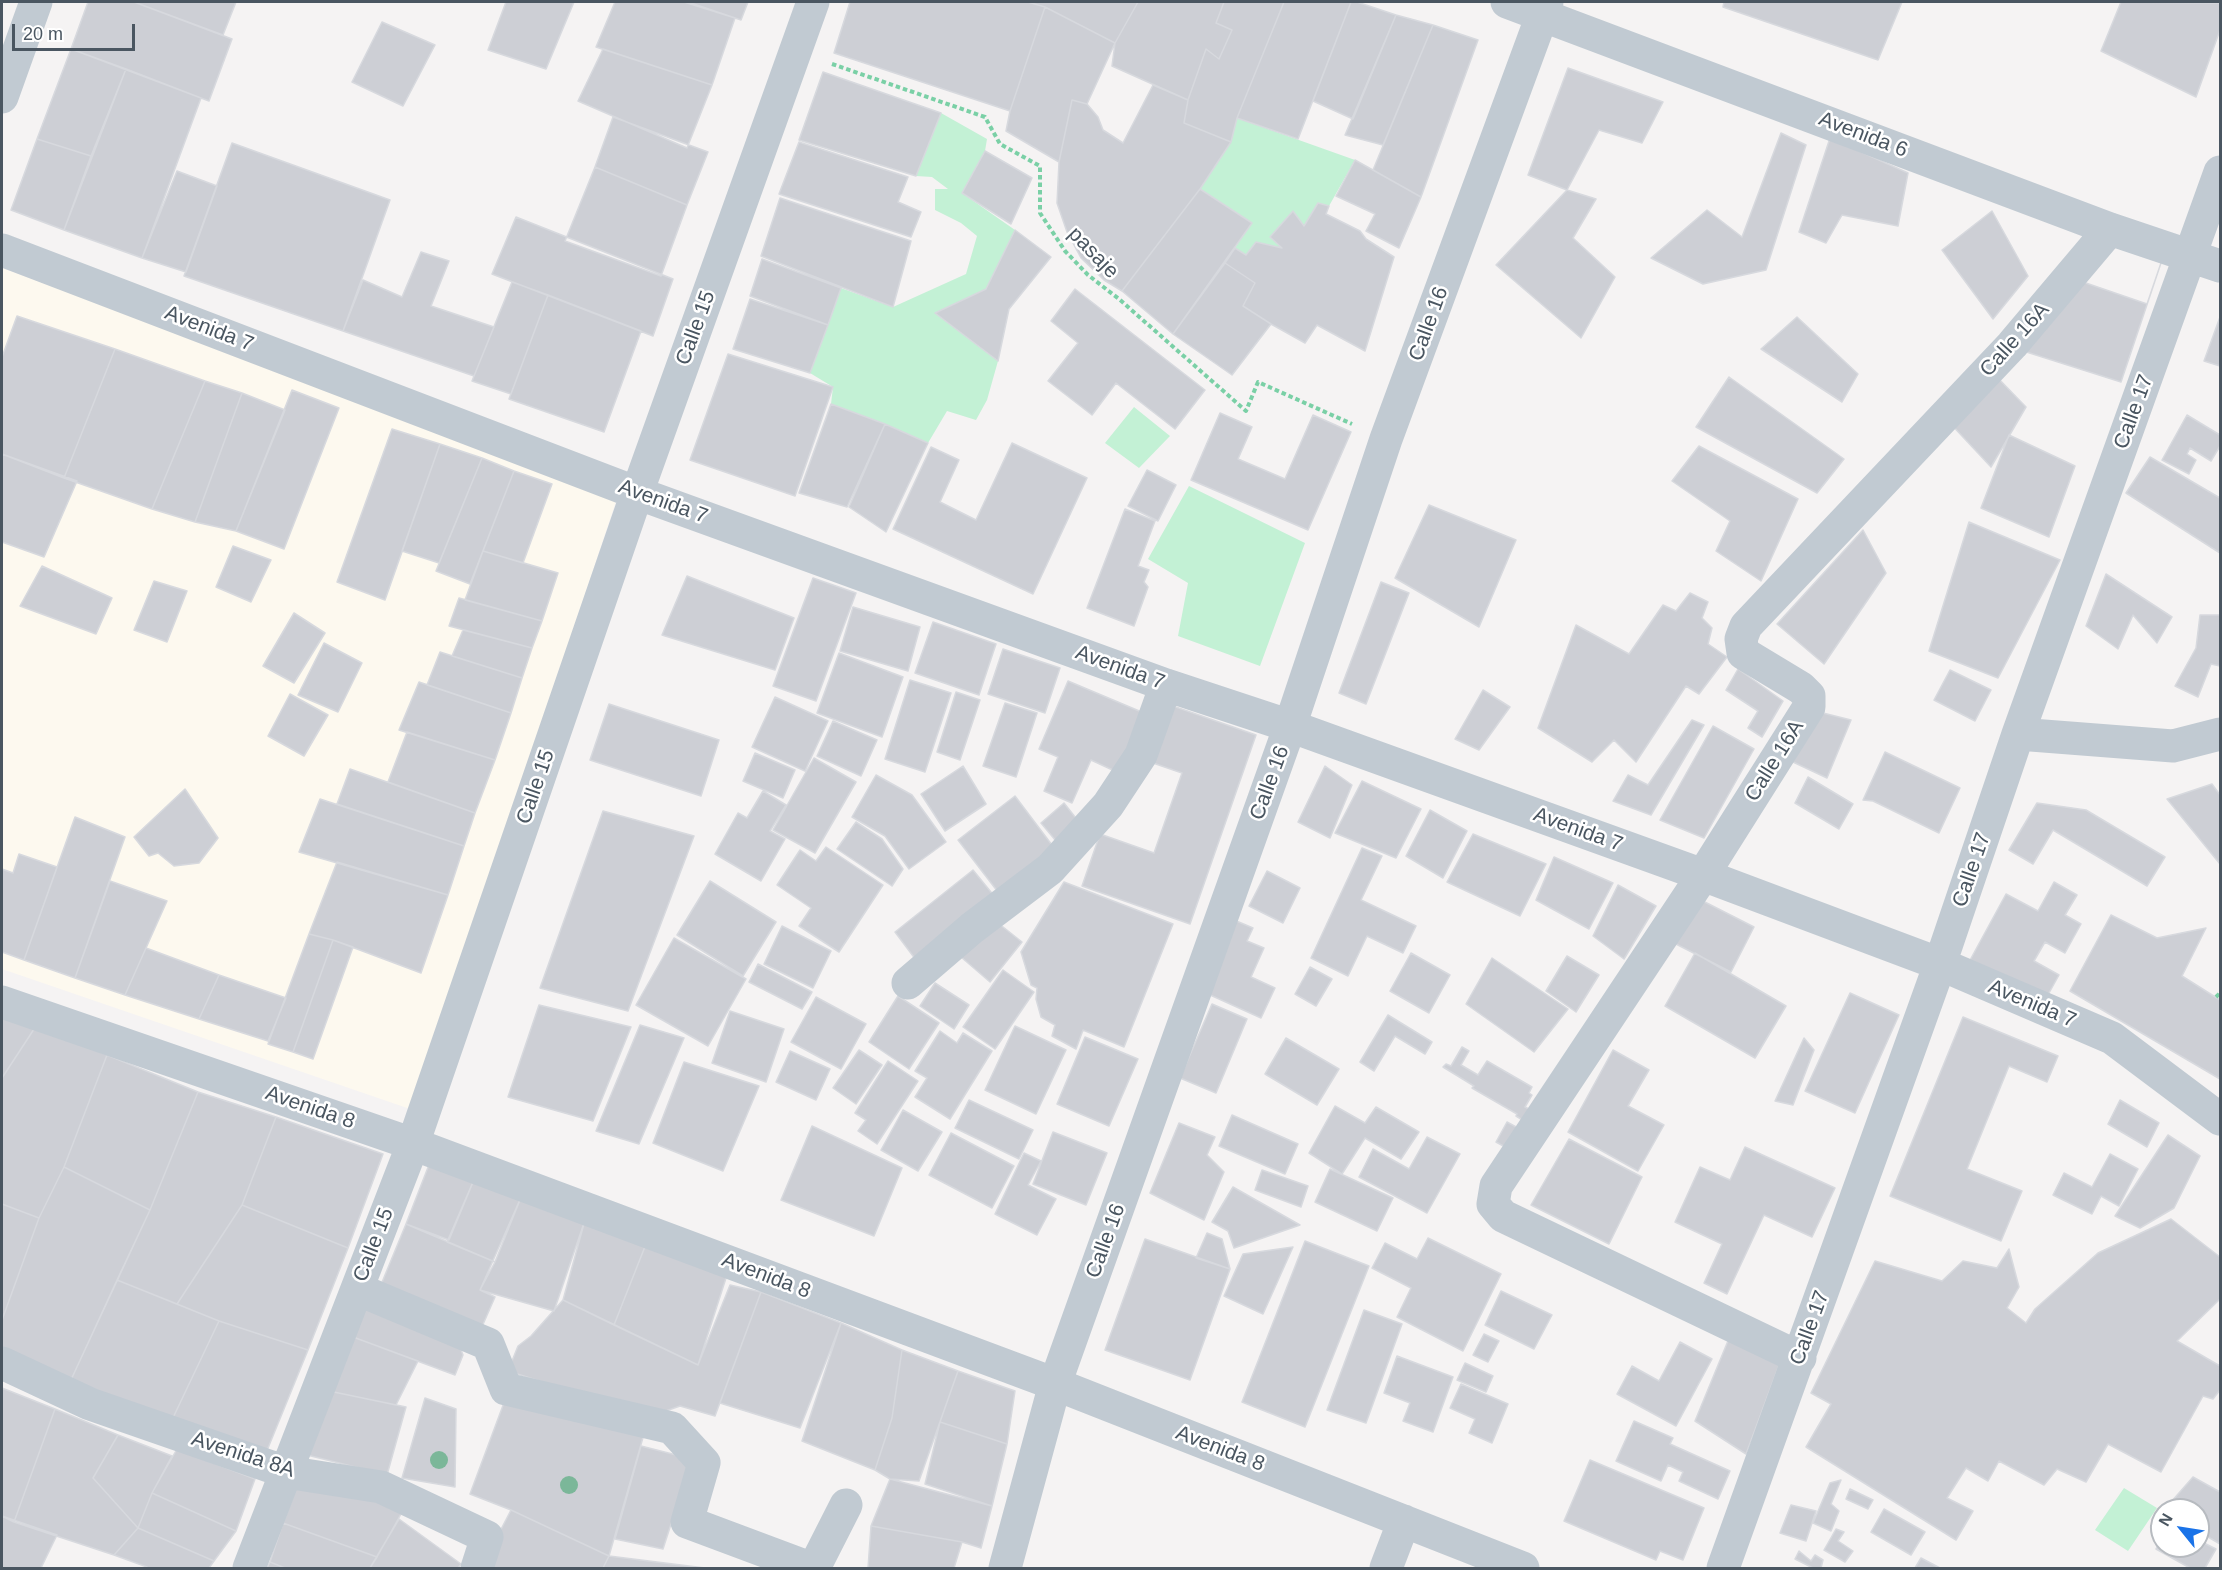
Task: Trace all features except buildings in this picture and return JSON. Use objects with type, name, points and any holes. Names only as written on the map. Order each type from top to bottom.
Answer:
[{"type":"street","points":[[2,97],[36,2]]},
{"type":"street","name":"Calle 15","points":[[249,1569],[413,1144],[637,493],[813,2]]},
{"type":"street","name":"Avenida 6","points":[[1507,2],[1545,8],[2110,229],[2206,260]]},
{"type":"street","name":"Calle 16","points":[[1005,1569],[1055,1384],[1290,726],[1386,439],[1545,8]]},
{"type":"street","name":"Calle 17","points":[[1723,1569],[1940,964],[2018,734],[2206,260],[2220,172]]},
{"type":"street","name":"Calle 16A","points":[[1800,1358],[1503,1216],[1493,1204],[1496,1186],[1703,875],[1809,707],[1809,696],[1801,688],[1743,653],[1741,639],[1746,626],[2012,345],[2110,229]]},
{"type":"street","name":"Avenida 7","points":[[2,250],[637,493],[1166,685],[1290,726],[1703,875],[1940,964],[2112,1038],[2220,1119]]},
{"type":"street","points":[[908,983],[972,928],[1050,869],[1108,805],[1141,755],[1166,685]]},
{"type":"street","points":[[2018,734],[2173,746],[2220,734]]},
{"type":"street","name":"Avenida 8","points":[[2,1002],[413,1144],[1055,1384],[1523,1569]]},
{"type":"street","points":[[357,1289],[488,1344],[506,1389],[672,1428],[704,1463],[687,1522],[812,1569],[846,1505]]},
{"type":"street","name":"Avenida 8A","points":[[2,1363],[90,1404],[286,1472],[381,1487],[487,1537],[477,1569]]},
{"type":"street","points":[[1386,1569],[1404,1521]]},
{"type":"path","name":"pasaje","points":[[794,51],[985,117],[1000,144],[1040,166],[1041,213],[1065,251],[1088,275],[1119,299],[1245,411],[1258,382],[1386,439]]},
{"type":"path","points":[[2216,997],[2220,993]]},
{"type":"shaded area","points":[[2,268],[619,492],[413,1110],[2,969]]},
{"type":"green space","points":[[941,113],[987,139],[985,151],[962,193],[1015,230],[986,289],[935,313],[998,361],[987,400],[976,420],[947,411],[928,443],[831,404],[833,387],[810,373],[841,288],[893,307],[966,274],[977,236],[961,223],[935,210],[935,189],[948,189],[932,177],[916,176]]},
{"type":"green space","points":[[1237,118],[1355,160],[1329,206],[1318,203],[1304,226],[1293,212],[1282,248],[1256,242],[1246,255],[1235,248],[1251,223],[1200,189],[1231,142]]},
{"type":"green space","points":[[1134,407],[1170,436],[1139,468],[1105,443]]},
{"type":"green space","points":[[1189,486],[1305,543],[1260,666],[1178,636],[1188,583],[1148,559]]},
{"type":"green space","points":[[2124,1488],[2150,1504],[2150,1518],[2128,1551],[2095,1530]]}]
